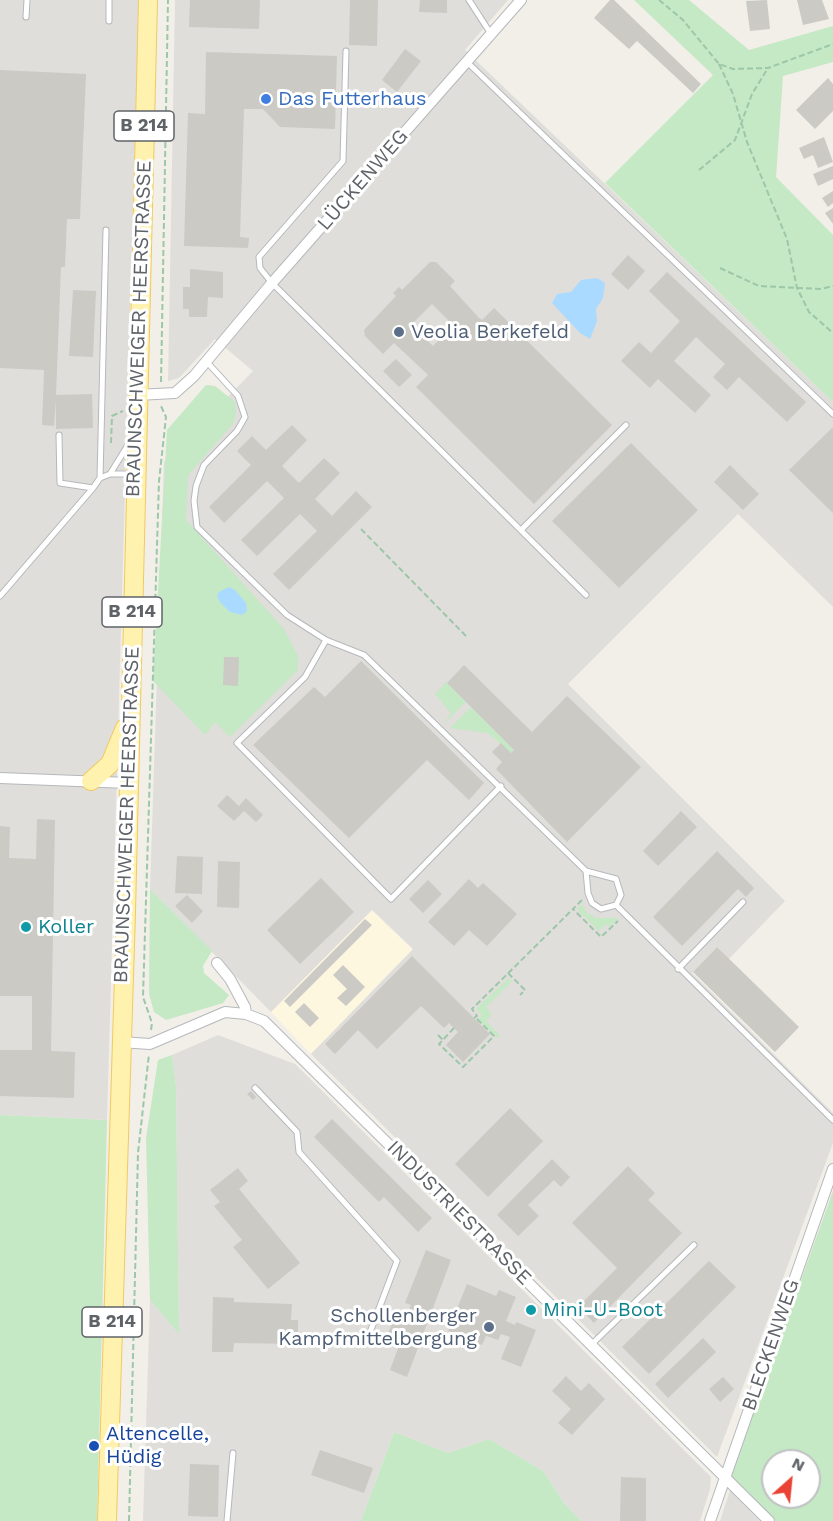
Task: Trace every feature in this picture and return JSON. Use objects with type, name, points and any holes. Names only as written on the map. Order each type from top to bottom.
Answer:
[{"type":"main road","name":"BRAUNSCHWEIGER HEERSTRASSE","points":[[107,1521],[129,783],[148,0]]},
{"type":"main road","points":[[90,782],[110,764],[130,716]]},
{"type":"street","name":"LÜCKENWEG","points":[[137,395],[175,393],[206,361],[521,0]]},
{"type":"street","points":[[0,778],[129,783]]},
{"type":"street","points":[[120,1042],[150,1044],[225,1012],[246,1014],[246,1007],[217,963]]},
{"type":"street","name":"INDUSTRIESTRASSE","points":[[246,1014],[264,1021],[769,1521]]},
{"type":"street","name":"BLECKENWEG","points":[[710,1521],[833,1169]]},
{"type":"lane","points":[[26,17],[27,0]]},
{"type":"lane","points":[[108,21],[109,0]]},
{"type":"lane","points":[[469,0],[491,34]]},
{"type":"lane","points":[[346,51],[343,160],[259,257],[260,268],[272,283],[586,595]]},
{"type":"lane","points":[[467,62],[833,414]]},
{"type":"lane","points":[[100,478],[106,230]]},
{"type":"lane","points":[[206,361],[238,396],[245,417],[237,431],[204,465],[194,501],[197,527],[287,615],[326,640],[364,655],[586,871],[616,879],[621,895],[616,905],[606,909],[596,907],[588,893],[586,871]]},
{"type":"lane","points":[[521,530],[626,425]]},
{"type":"lane","points":[[110,474],[136,431]]},
{"type":"lane","points":[[59,435],[60,483],[93,488]]},
{"type":"lane","points":[[0,596],[100,478],[110,474],[135,474]]},
{"type":"lane","points":[[326,640],[305,677],[237,743],[391,899],[501,786]]},
{"type":"lane","points":[[678,969],[743,902]]},
{"type":"lane","points":[[616,905],[678,969],[833,1120]]},
{"type":"lane","points":[[255,1088],[297,1132],[299,1152],[397,1261],[369,1335]]},
{"type":"lane","points":[[592,1344],[694,1245]]},
{"type":"lane","points":[[227,1521],[233,1454]]},
{"type":"path","points":[[129,1521],[138,1153],[152,1023],[143,997],[143,986],[159,481],[166,417],[161,394],[168,0]]},
{"type":"path","points":[[659,0],[683,20],[719,64],[743,123],[747,142],[788,238],[797,288],[809,312],[833,333]]},
{"type":"path","points":[[719,64],[733,69],[768,68],[833,44]]},
{"type":"path","points":[[699,170],[735,140],[752,94],[768,68]]},
{"type":"path","points":[[720,268],[759,286],[821,289],[833,286]]},
{"type":"path","points":[[361,530],[466,636]]},
{"type":"path","points":[[454,1028],[439,1044],[463,1067],[494,1036],[475,1018],[477,1016],[472,1010],[588,893]]},
{"type":"path","points":[[573,909],[601,937],[625,914]]},
{"type":"path","points":[[508,973],[525,990],[520,995]]},
{"type":"path","points":[[438,1035],[443,1040]]},
{"type":"shaded area","points":[[0,0],[139,0],[107,1120],[0,1115]]},
{"type":"shaded area","points":[[175,0],[508,0],[465,50],[833,402],[833,607],[738,514],[568,684],[785,901],[729,959],[717,947],[692,973],[833,1113],[833,1143],[717,1457],[311,1054],[413,949],[372,910],[271,1012],[150,889],[164,462],[253,371],[215,339],[179,378],[168,381]]},
{"type":"shaded area","points":[[372,910],[413,950],[311,1054],[271,1012]]},
{"type":"shaded area","points":[[218,1035],[295,1064],[711,1477],[710,1489],[700,1521],[581,1521],[564,1503],[543,1471],[489,1439],[448,1453],[394,1432],[361,1521],[143,1521],[150,1300],[179,1333],[176,1087],[172,1055]]},
{"type":"shaded area","points":[[730,1490],[760,1521],[720,1521]]},
{"type":"green space","points":[[634,0],[689,0],[749,50],[833,26],[833,62],[783,76],[776,177],[833,235],[833,402],[605,183],[713,75]]},
{"type":"green space","points":[[206,385],[215,386],[235,402],[236,411],[234,422],[188,475],[186,520],[284,629],[298,656],[298,670],[230,737],[215,722],[205,735],[153,681],[167,430]]},
{"type":"green space","points":[[446,682],[466,702],[443,725],[451,713],[435,694]]},
{"type":"green space","points":[[471,707],[514,750],[511,753],[488,733],[450,728]]},
{"type":"green space","points":[[150,889],[212,951],[203,966],[204,973],[229,995],[223,1003],[166,1020],[154,1012],[149,994]]},
{"type":"green space","points":[[582,904],[586,912],[596,918],[619,918],[609,927],[606,924],[599,931],[577,909]]},
{"type":"green space","points":[[509,978],[512,981],[486,1007],[492,1014],[486,1021],[500,1036],[498,1038],[478,1019],[482,1015],[476,1009]]},
{"type":"green space","points":[[172,1055],[176,1087],[179,1334],[150,1300],[146,1138],[158,1060]]},
{"type":"green space","points":[[0,1115],[107,1120],[97,1521],[0,1521]]},
{"type":"green space","points":[[833,1191],[833,1521],[773,1521],[730,1478]]},
{"type":"green space","points":[[394,1432],[448,1453],[489,1439],[543,1471],[564,1503],[581,1521],[361,1521]]},
{"type":"water","points":[[597,278],[605,283],[603,298],[596,309],[597,321],[590,339],[580,333],[552,303],[557,294],[571,292],[581,280]]},
{"type":"water","points":[[229,587],[235,590],[246,603],[247,611],[242,615],[230,612],[217,596],[219,592]]},
{"type":"building","points":[[190,0],[260,0],[259,29],[189,27]]},
{"type":"building","points":[[350,0],[378,0],[377,46],[349,45]]},
{"type":"building","points":[[420,0],[447,0],[447,13],[419,12]]},
{"type":"building","points":[[610,0],[614,0],[701,84],[693,93],[637,41],[629,49],[594,18]]},
{"type":"building","points":[[767,0],[770,29],[750,31],[746,1]]},
{"type":"building","points":[[797,0],[822,0],[829,19],[803,25]]},
{"type":"building","points":[[405,49],[421,61],[397,92],[382,80]]},
{"type":"building","points":[[206,52],[337,56],[335,129],[280,127],[263,109],[244,109],[240,237],[249,238],[248,248],[184,246],[188,113],[205,114]]},
{"type":"building","points":[[0,70],[86,74],[80,219],[67,219],[65,267],[61,267],[56,395],[92,394],[93,428],[56,429],[56,401],[54,426],[42,425],[44,370],[0,368]]},
{"type":"building","points":[[828,78],[833,84],[833,111],[815,129],[796,110]]},
{"type":"building","points":[[824,137],[833,162],[818,168],[813,155],[804,159],[799,148]]},
{"type":"building","points":[[833,166],[833,179],[818,186],[813,174]]},
{"type":"building","points":[[833,191],[833,203],[828,207],[822,198]]},
{"type":"building","points":[[833,208],[833,224],[825,213]]},
{"type":"building","points":[[628,255],[645,271],[628,290],[611,274]]},
{"type":"building","points":[[430,262],[436,262],[455,281],[450,286],[478,317],[482,320],[494,308],[612,425],[534,504],[416,387],[428,375],[424,371],[394,343],[383,354],[365,336],[364,330],[396,296],[393,293],[399,287],[402,290]],"holes":[[[432,304],[453,325],[433,346],[411,325]]]},
{"type":"building","points":[[190,269],[223,272],[223,298],[208,297],[207,317],[189,317],[189,309],[183,309],[183,287],[190,287]]},
{"type":"building","points":[[667,272],[806,402],[787,422],[739,377],[727,390],[713,377],[725,364],[696,337],[674,361],[711,395],[695,413],[658,379],[650,388],[621,361],[639,342],[651,353],[680,321],[649,291]]},
{"type":"building","points":[[73,290],[96,291],[93,357],[69,356]]},
{"type":"building","points":[[396,359],[412,375],[399,387],[383,371]]},
{"type":"building","points":[[292,425],[307,440],[282,466],[299,483],[324,458],[340,473],[315,499],[332,516],[356,491],[372,507],[289,590],[273,574],[317,531],[300,514],[257,556],[241,540],[284,498],[267,481],[224,523],[209,507],[251,465],[237,451],[252,436],[266,450]]},
{"type":"building","points":[[833,429],[833,513],[789,470]]},
{"type":"building","points":[[631,443],[698,510],[619,588],[552,521]]},
{"type":"building","points":[[730,465],[759,494],[743,510],[714,482]]},
{"type":"building","points":[[224,657],[239,657],[238,686],[223,685]]},
{"type":"building","points":[[361,661],[484,783],[469,800],[427,760],[349,838],[253,745],[314,687],[325,697]]},
{"type":"building","points":[[464,665],[532,732],[567,696],[641,767],[567,842],[496,769],[502,762],[492,752],[501,743],[511,753],[514,750],[447,683]]},
{"type":"building","points":[[227,795],[239,806],[246,798],[263,815],[256,822],[244,811],[234,821],[217,806]]},
{"type":"building","points":[[681,811],[697,827],[658,866],[643,851]]},
{"type":"building","name":"Koller","points":[[37,819],[55,820],[51,1051],[75,1052],[74,1098],[0,1096],[0,1050],[32,1050],[32,996],[0,996],[0,826],[10,827],[9,858],[36,859]]},
{"type":"building","points":[[717,851],[754,888],[746,897],[738,889],[682,946],[653,917]]},
{"type":"building","points":[[177,856],[203,857],[202,894],[175,893]]},
{"type":"building","points":[[218,861],[240,862],[239,908],[217,907]]},
{"type":"building","points":[[321,878],[354,912],[300,964],[267,930]]},
{"type":"building","points":[[469,879],[478,888],[483,883],[517,914],[487,946],[469,930],[454,946],[428,922]]},
{"type":"building","points":[[428,880],[442,894],[423,913],[409,899]]},
{"type":"building","points":[[187,895],[203,911],[192,923],[175,906]]},
{"type":"building","points":[[365,919],[372,925],[290,1007],[284,1001]]},
{"type":"building","points":[[717,947],[799,1027],[775,1052],[693,972]]},
{"type":"building","points":[[412,956],[490,1034],[463,1062],[446,1045],[458,1032],[449,1023],[444,1028],[421,1006],[377,1049],[358,1030],[335,1054],[325,1044]]},
{"type":"building","points":[[343,965],[365,987],[346,1006],[337,998],[347,989],[333,975]]},
{"type":"building","points":[[304,1003],[319,1018],[310,1027],[295,1012]]},
{"type":"building","points":[[251,1091],[256,1097],[253,1100],[247,1094]]},
{"type":"building","points":[[510,1108],[543,1141],[488,1197],[455,1164]]},
{"type":"building","points":[[332,1119],[432,1218],[418,1232],[384,1197],[379,1202],[314,1137]]},
{"type":"building","points":[[552,1159],[570,1177],[561,1187],[554,1180],[528,1205],[539,1216],[518,1236],[497,1215]]},
{"type":"building","points":[[628,1166],[655,1193],[648,1200],[682,1233],[594,1323],[578,1307],[617,1268],[572,1223]]},
{"type":"building","points":[[238,1168],[248,1181],[239,1189],[300,1263],[268,1289],[233,1247],[242,1240],[214,1206],[220,1202],[210,1190]]},
{"type":"building","points":[[426,1250],[451,1260],[407,1377],[390,1370],[399,1346],[385,1341],[393,1321],[403,1325],[411,1305],[405,1303]]},
{"type":"building","points":[[709,1261],[736,1287],[649,1374],[622,1347]]},
{"type":"building","name":"Schollenberger Kampfmittelbergung","points":[[467,1284],[496,1296],[499,1290],[516,1297],[506,1321],[515,1325],[516,1322],[536,1330],[521,1367],[501,1359],[510,1337],[501,1334],[498,1340],[486,1336],[482,1345],[448,1331]]},
{"type":"building","points":[[213,1297],[234,1298],[234,1302],[292,1304],[291,1320],[298,1320],[298,1344],[234,1343],[233,1352],[212,1352]]},
{"type":"building","points":[[703,1338],[716,1352],[668,1398],[655,1384]]},
{"type":"building","points":[[566,1376],[581,1391],[589,1383],[605,1399],[572,1435],[558,1423],[571,1409],[552,1391]]},
{"type":"building","points":[[723,1377],[734,1389],[720,1402],[709,1389]]},
{"type":"building","points":[[320,1450],[373,1468],[364,1493],[311,1475]]},
{"type":"building","points":[[190,1464],[219,1465],[218,1517],[188,1516]]},
{"type":"building","points":[[621,1477],[646,1478],[646,1521],[620,1521]]},
{"type":"place","name":"Das Futterhaus","points":[[266,99]]},
{"type":"place","name":"Veolia Berkefeld","points":[[399,332]]},
{"type":"place","name":"Koller","points":[[26,927]]},
{"type":"place","name":"Mini-U-Boot","points":[[531,1310]]},
{"type":"place","name":"Schollenberger Kampfmittelbergung","points":[[489,1327]]},
{"type":"place","name":"Altencelle, Hüdig","points":[[94,1446]]}]
